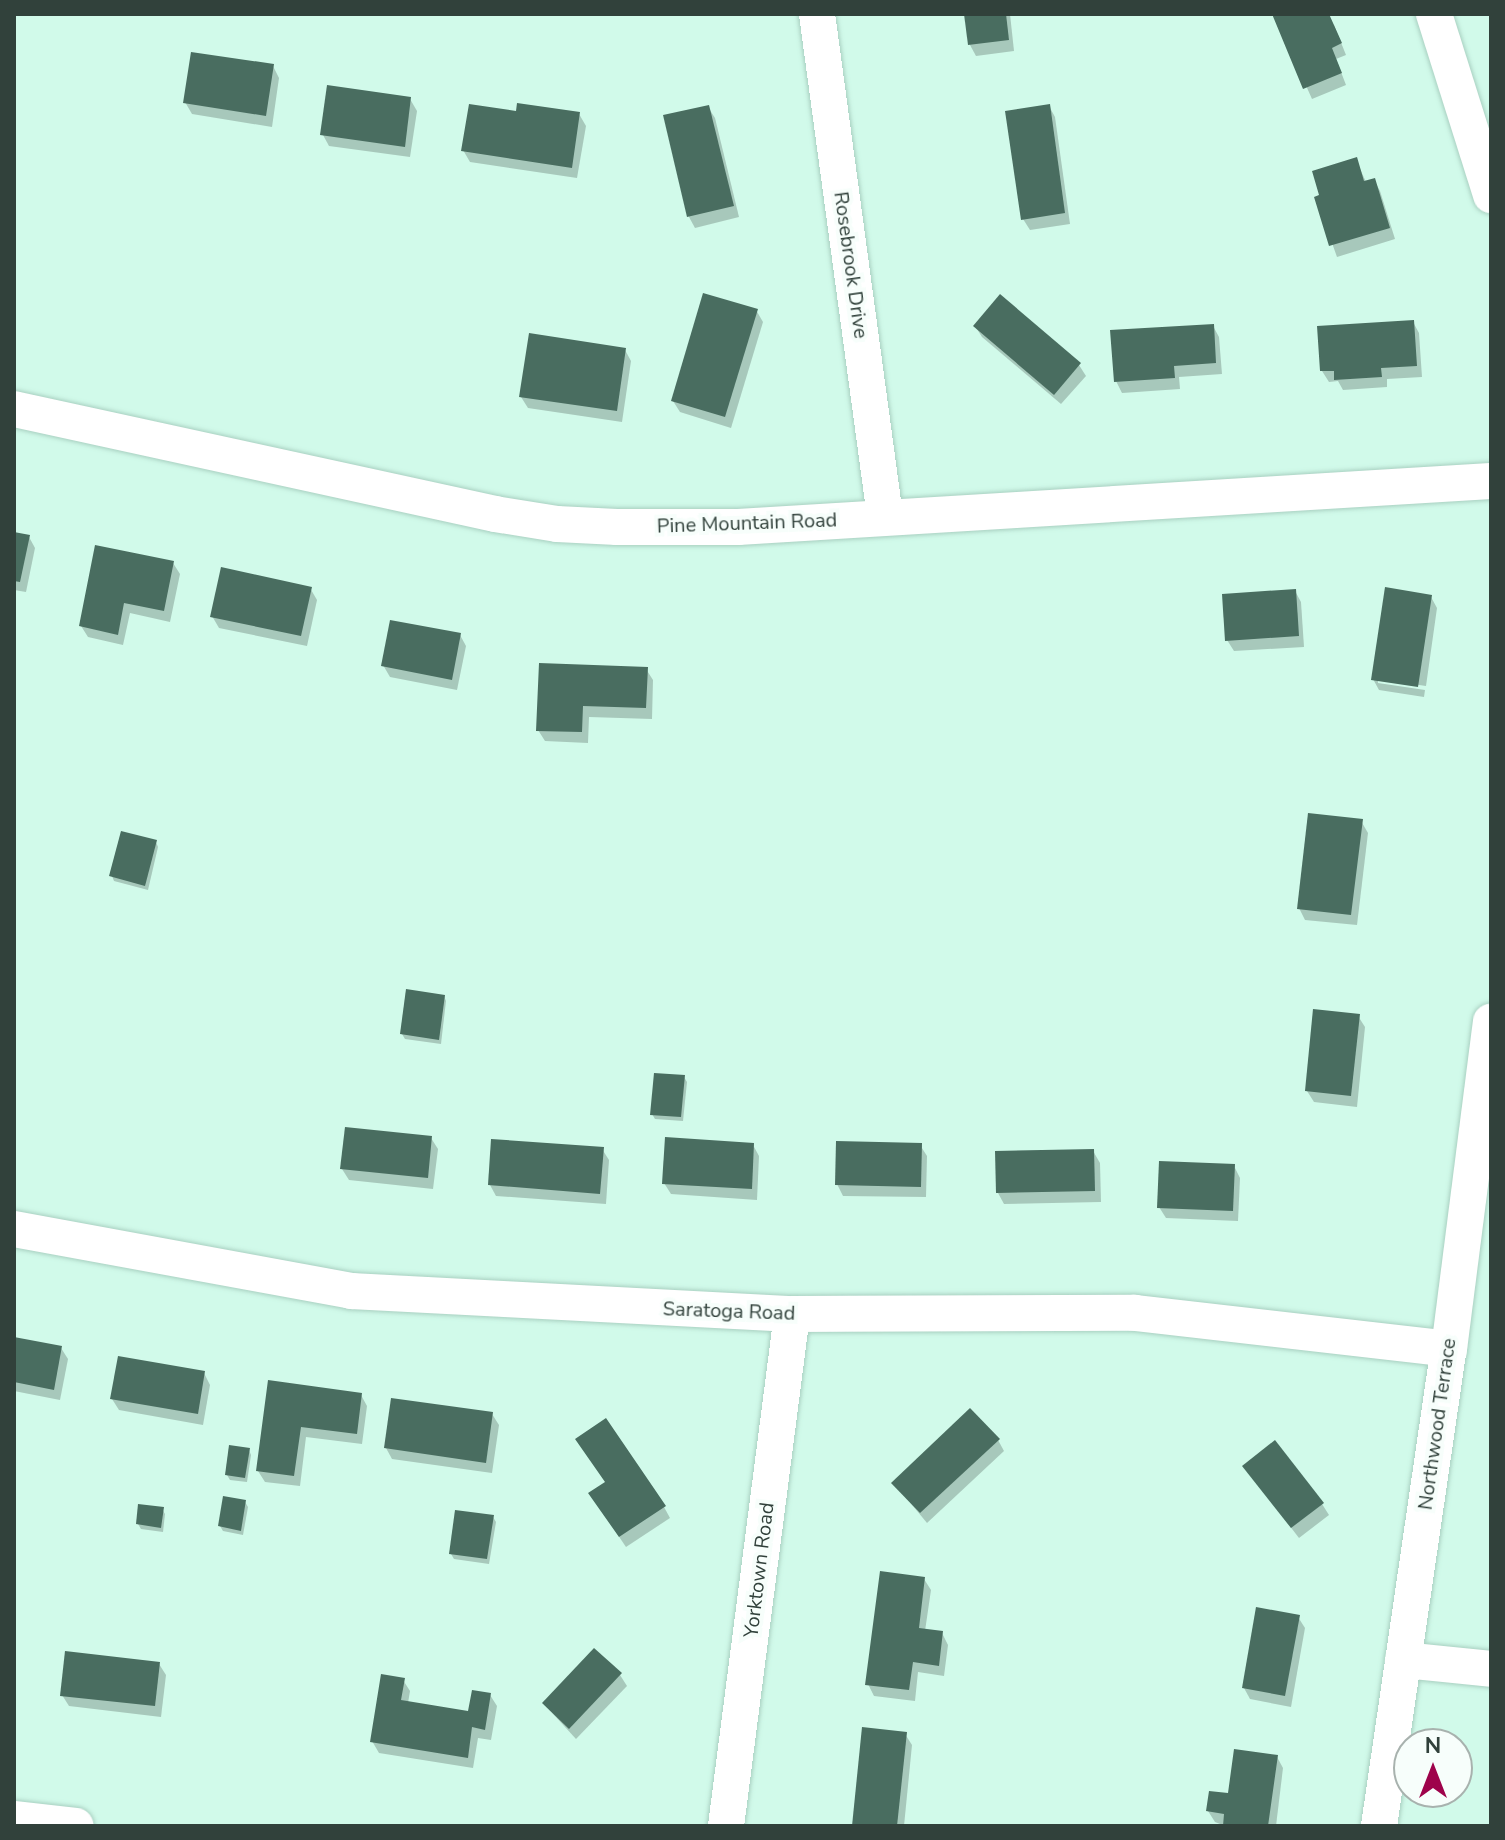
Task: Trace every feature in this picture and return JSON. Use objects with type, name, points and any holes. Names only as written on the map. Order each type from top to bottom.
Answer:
[{"type":"street","name":"Rosebrook Drive","points":[[817,14],[885,516]]},
{"type":"street","points":[[1434,14],[1491,195]]},
{"type":"street","name":"Pine Mountain Road","points":[[14,409],[495,514],[557,524],[738,527],[1491,481]]},
{"type":"street","name":"Northwood Terrace","points":[[1379,1826],[1488,1076],[1491,1022]]},
{"type":"street","name":"Saratoga Road","points":[[14,1229],[351,1291],[792,1314],[1135,1313],[1449,1349]]},
{"type":"street","name":"Yorktown Road","points":[[726,1826],[792,1314]]},
{"type":"street","points":[[1403,1660],[1491,1669]]},
{"type":"street","points":[[14,1819],[76,1826]]},
{"type":"building","points":[[964,14],[1006,14],[1009,40],[968,45]]},
{"type":"building","points":[[1272,14],[1329,14],[1342,43],[1332,48],[1342,73],[1303,89]]},
{"type":"building","points":[[191,52],[274,64],[266,116],[183,103]]},
{"type":"building","points":[[327,85],[411,97],[405,147],[320,135]]},
{"type":"building","points":[[517,103],[580,112],[572,168],[461,151],[469,104],[516,111]]},
{"type":"building","points":[[1050,104],[1065,213],[1021,220],[1005,111]]},
{"type":"building","points":[[709,105],[734,206],[687,217],[663,115]]},
{"type":"building","points":[[1357,157],[1364,181],[1375,178],[1390,228],[1329,246],[1314,197],[1319,195],[1312,171]]},
{"type":"building","points":[[703,293],[758,309],[725,417],[671,401]]},
{"type":"building","points":[[1000,294],[1081,363],[1054,395],[973,326]]},
{"type":"building","points":[[1414,320],[1417,366],[1381,368],[1382,377],[1334,380],[1334,371],[1320,371],[1317,326]]},
{"type":"building","points":[[1214,324],[1216,363],[1174,366],[1175,378],[1114,382],[1110,330]]},
{"type":"building","points":[[529,333],[626,348],[617,411],[519,397]]},
{"type":"building","points":[[14,532],[30,535],[20,582],[14,581]]},
{"type":"building","points":[[95,545],[174,561],[164,611],[124,603],[118,635],[79,626]]},
{"type":"building","points":[[221,567],[312,587],[301,636],[210,617]]},
{"type":"building","points":[[1385,587],[1432,595],[1418,687],[1371,680]]},
{"type":"building","points":[[1296,589],[1299,636],[1225,641],[1222,594]]},
{"type":"building","points":[[390,620],[461,633],[452,680],[381,666]]},
{"type":"building","points":[[539,663],[648,667],[646,708],[583,706],[582,732],[536,731]]},
{"type":"building","points":[[1308,813],[1363,819],[1351,915],[1297,909]]},
{"type":"building","points":[[121,831],[157,840],[145,886],[109,876]]},
{"type":"building","points":[[406,989],[445,995],[439,1040],[400,1034]]},
{"type":"building","points":[[1313,1009],[1360,1014],[1351,1096],[1305,1091]]},
{"type":"building","points":[[654,1073],[685,1075],[681,1117],[650,1115]]},
{"type":"building","points":[[345,1127],[432,1136],[428,1178],[340,1169]]},
{"type":"building","points":[[665,1137],[754,1143],[752,1189],[662,1184]]},
{"type":"building","points":[[491,1139],[604,1147],[600,1194],[488,1185]]},
{"type":"building","points":[[836,1141],[922,1143],[921,1187],[835,1185]]},
{"type":"building","points":[[1094,1149],[1095,1191],[996,1193],[995,1151]]},
{"type":"building","points":[[1159,1161],[1235,1164],[1233,1211],[1157,1208]]},
{"type":"building","points":[[14,1337],[62,1346],[54,1390],[14,1382]]},
{"type":"building","points":[[118,1356],[205,1371],[198,1414],[110,1399]]},
{"type":"building","points":[[268,1380],[362,1393],[357,1434],[301,1427],[294,1476],[256,1471]]},
{"type":"building","points":[[391,1398],[493,1412],[486,1463],[384,1448]]},
{"type":"building","points":[[970,1408],[1000,1439],[920,1513],[891,1483]]},
{"type":"building","points":[[606,1418],[666,1506],[619,1537],[588,1493],[605,1482],[575,1439]]},
{"type":"building","points":[[1275,1440],[1324,1503],[1291,1528],[1242,1466]]},
{"type":"building","points":[[229,1445],[250,1448],[245,1478],[225,1475]]},
{"type":"building","points":[[223,1496],[246,1500],[241,1531],[218,1526]]},
{"type":"building","points":[[138,1504],[164,1507],[161,1528],[136,1524]]},
{"type":"building","points":[[455,1510],[494,1515],[487,1559],[449,1554]]},
{"type":"building","points":[[880,1571],[925,1577],[919,1628],[943,1631],[939,1666],[913,1662],[909,1690],[865,1685]]},
{"type":"building","points":[[1256,1607],[1300,1615],[1285,1696],[1242,1688]]},
{"type":"building","points":[[594,1648],[622,1673],[569,1729],[542,1703]]},
{"type":"building","points":[[65,1651],[160,1662],[155,1706],[60,1696]]},
{"type":"building","points":[[381,1674],[405,1678],[401,1700],[468,1711],[472,1690],[491,1693],[485,1730],[472,1727],[468,1758],[370,1742]]},
{"type":"building","points":[[862,1727],[907,1732],[897,1826],[852,1826]]},
{"type":"building","points":[[1234,1749],[1278,1755],[1268,1826],[1223,1826],[1224,1814],[1206,1811],[1209,1791],[1228,1793]]}]
